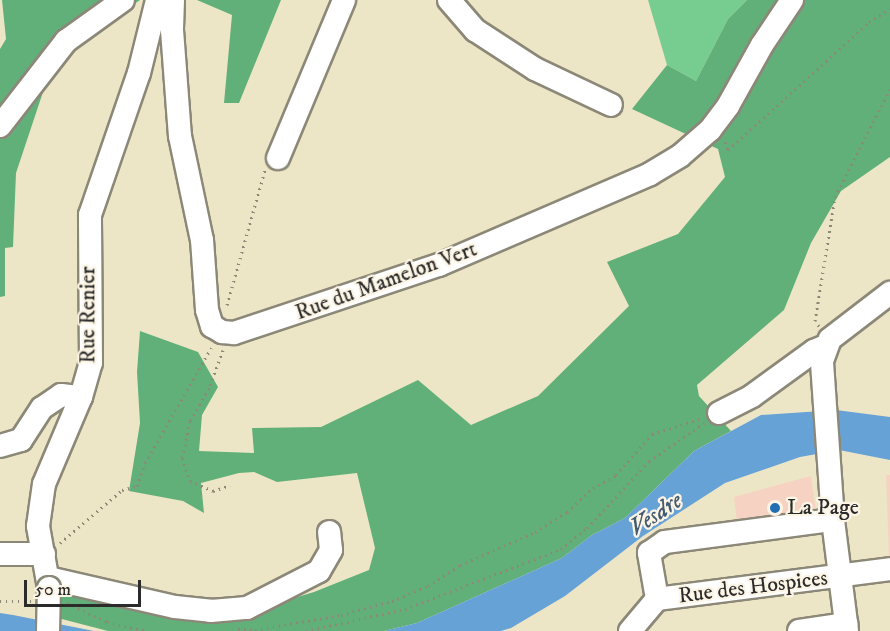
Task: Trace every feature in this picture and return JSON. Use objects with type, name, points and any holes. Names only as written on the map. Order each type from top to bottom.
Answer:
[{"type":"street","points":[[0,126],[66,41],[123,0]]},
{"type":"street","name":"Rue Renier","points":[[48,631],[49,592],[38,526],[44,484],[81,398],[91,363],[90,215],[139,73],[158,0]]},
{"type":"street","points":[[172,0],[180,136],[202,240],[207,310],[212,326],[223,332]]},
{"type":"street","points":[[278,158],[344,0]]},
{"type":"street","points":[[449,0],[476,30],[535,69],[611,105]]},
{"type":"street","name":"Rue du Mamelon Vert","points":[[223,332],[234,333],[328,304],[439,265],[650,174],[680,156],[710,130],[729,106],[762,45],[792,0]]},
{"type":"street","points":[[719,412],[752,396],[828,342],[890,293]]},
{"type":"street","points":[[799,631],[847,628],[832,520],[822,361],[828,342]]},
{"type":"street","points":[[0,446],[21,440],[42,408],[61,395],[81,398]]},
{"type":"street","points":[[657,599],[649,553],[665,542],[832,520]]},
{"type":"street","points":[[49,592],[211,611],[246,609],[319,571],[331,550],[329,532]]},
{"type":"street","points":[[0,554],[44,554]]},
{"type":"street","name":"Rue des Hospices","points":[[630,631],[657,599],[890,569]]},
{"type":"path","points":[[723,140],[728,150],[869,22],[890,9]]},
{"type":"path","points":[[828,342],[815,321],[835,196],[890,89]]},
{"type":"path","points":[[231,485],[213,490],[190,481],[182,458],[190,421],[209,388],[221,357],[223,332],[259,183],[270,157],[278,158]]},
{"type":"path","points":[[57,534],[58,544],[122,490],[137,486],[146,463],[223,332]]},
{"type":"path","points":[[232,628],[255,630],[341,615],[392,601],[428,586],[460,566],[535,532],[567,512],[593,488],[616,475],[652,434],[719,412]]},
{"type":"path","points":[[306,631],[405,609],[561,549],[587,528],[649,461],[719,412]]},
{"type":"path","points":[[0,601],[49,592],[107,622],[147,631]]},
{"type":"shaded area","points":[[886,475],[890,475],[890,556],[889,556]]},
{"type":"shaded area","name":"La Page","points":[[811,476],[817,519],[738,530],[734,497]]},
{"type":"green space","points":[[2,0],[140,0],[74,46],[44,89],[16,173],[13,247],[5,248],[5,296],[0,297],[0,49],[6,39]]},
{"type":"green space","points":[[197,0],[281,0],[239,103],[224,103],[232,15]]},
{"type":"green space","points":[[648,0],[747,0],[728,19],[696,81],[667,65]]},
{"type":"green space","points":[[747,0],[890,0],[890,157],[841,191],[811,243],[784,310],[697,385],[699,396],[731,431],[694,451],[625,518],[592,535],[562,558],[417,623],[384,631],[108,631],[54,617],[57,586],[242,614],[314,592],[369,570],[375,548],[357,473],[277,482],[254,472],[239,473],[201,483],[204,513],[183,501],[129,491],[140,423],[137,372],[140,331],[198,352],[218,387],[202,415],[199,451],[254,453],[252,428],[321,427],[418,380],[471,425],[538,396],[629,306],[607,262],[678,234],[725,177],[718,149],[632,109],[667,65],[696,81],[728,19]]},
{"type":"water","name":"Vesdre","points":[[836,410],[890,417],[890,460],[839,450],[800,457],[725,483],[643,536],[565,596],[511,628],[501,631],[384,631],[417,623],[562,558],[592,535],[625,518],[694,451],[761,415]]},
{"type":"water","points":[[0,613],[13,615],[94,631],[0,631]]},
{"type":"place","name":"La Page","points":[[775,508]]}]
